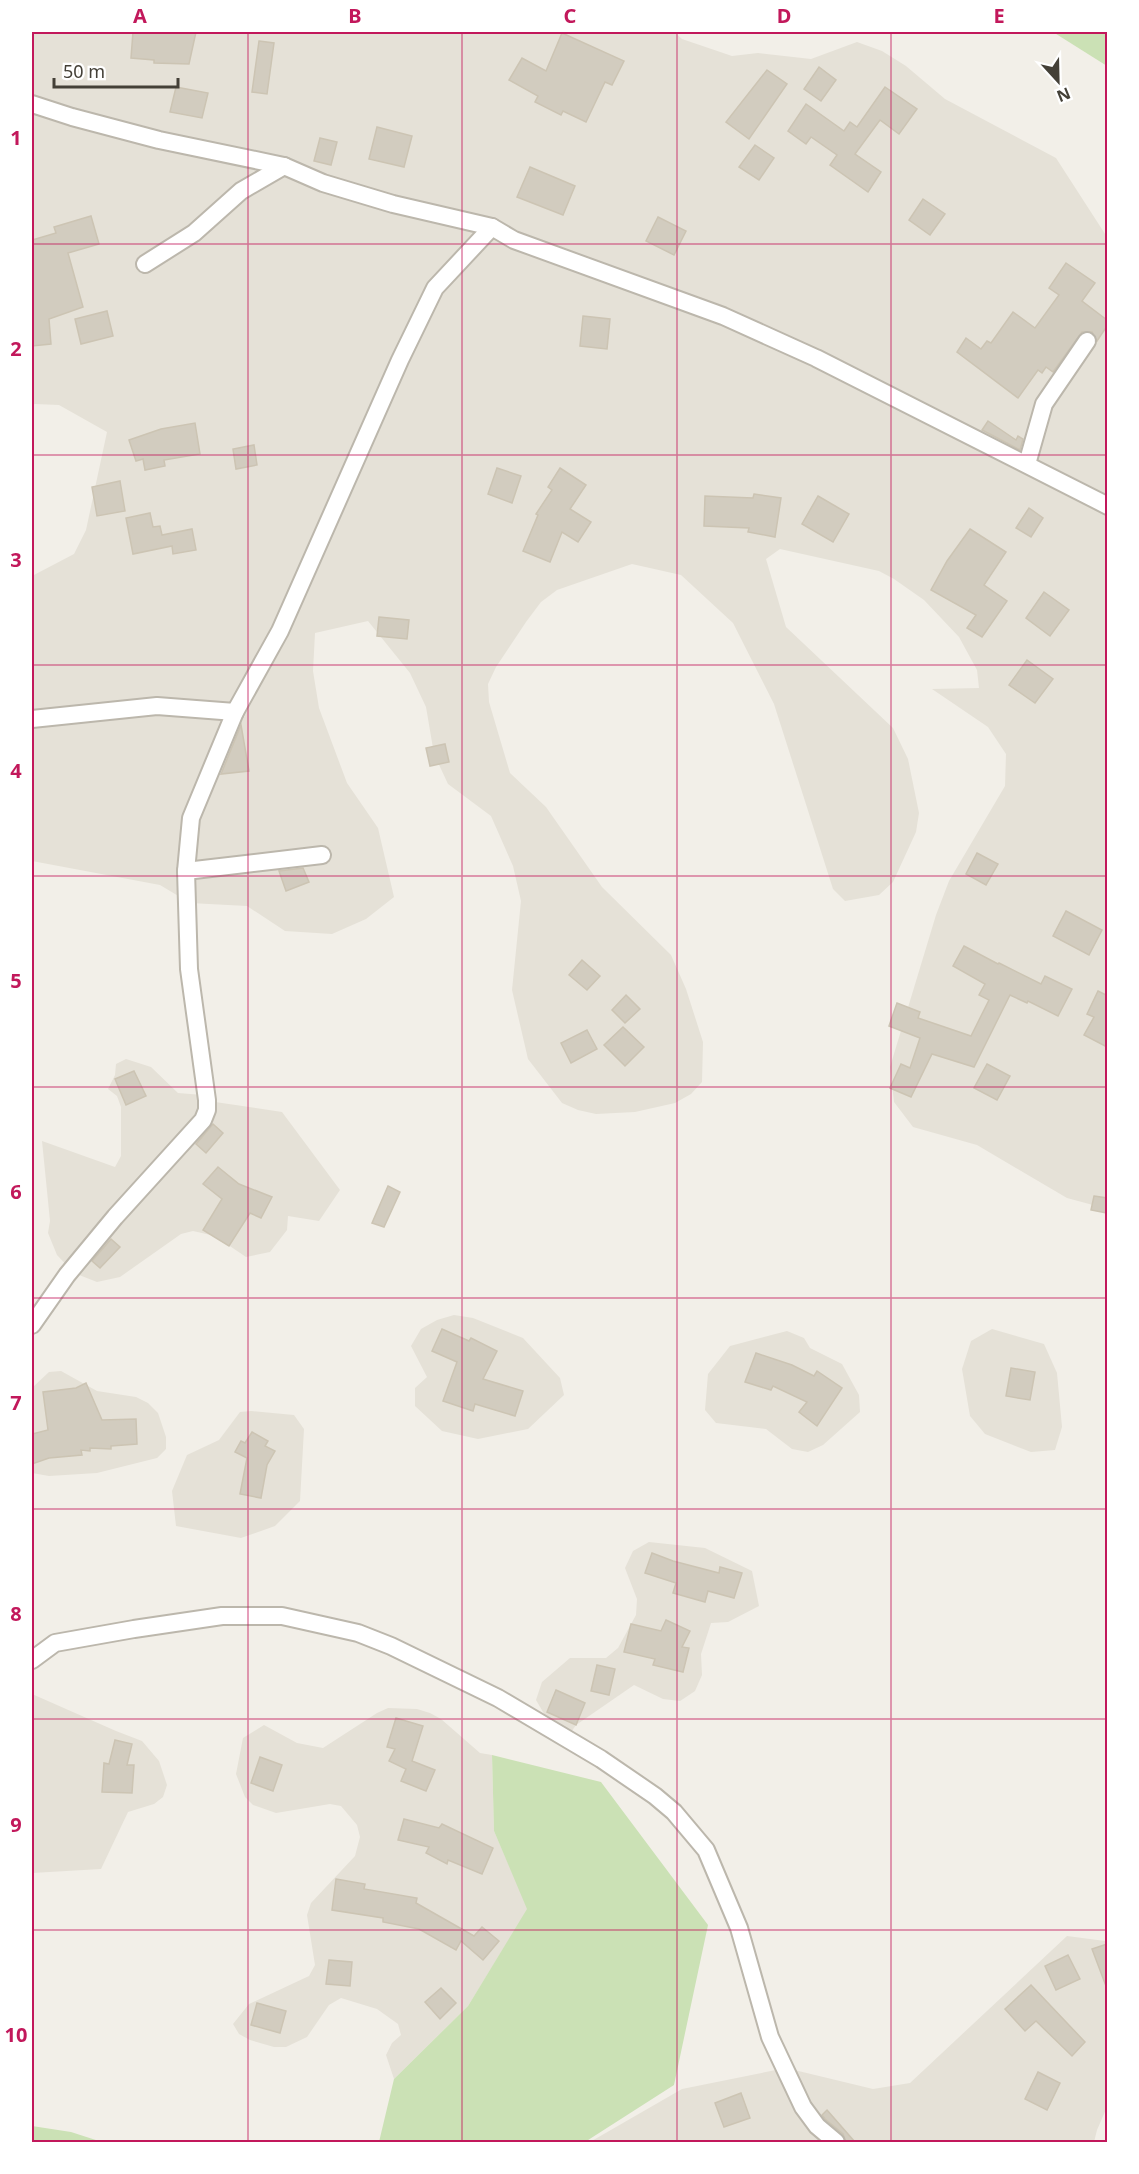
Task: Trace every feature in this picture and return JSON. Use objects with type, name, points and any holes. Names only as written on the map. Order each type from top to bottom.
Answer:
[{"type":"street","points":[[32,104],[159,140],[284,166],[323,183],[393,204],[492,227],[514,240],[723,316],[816,358],[1027,464],[1107,507]]},
{"type":"street","points":[[145,264],[194,233],[241,191],[284,166]]},
{"type":"street","points":[[32,1325],[115,1217],[203,1120],[207,1110],[207,1100],[189,969],[186,871],[191,818],[235,712],[280,631],[400,360],[435,288],[492,227]]},
{"type":"street","points":[[1027,464],[1044,404],[1087,341]]},
{"type":"street","points":[[32,719],[157,706],[235,712]]},
{"type":"street","points":[[186,871],[322,855]]},
{"type":"street","points":[[32,1660],[55,1643],[134,1629],[222,1616],[282,1616],[358,1633],[391,1646],[498,1698],[601,1758],[674,1812],[706,1850],[739,1928],[770,2037],[803,2107],[818,2126],[836,2142]]},
{"type":"shaded area","points":[[32,32],[674,32],[682,39],[732,56],[758,53],[811,59],[857,42],[882,51],[906,66],[945,99],[1056,158],[1107,237],[1107,1213],[1104,1208],[1067,1198],[977,1145],[913,1127],[894,1102],[890,1067],[936,915],[949,881],[1005,786],[1006,754],[988,727],[932,689],[979,688],[977,670],[959,637],[924,600],[879,571],[780,549],[766,559],[786,627],[893,728],[908,759],[919,813],[916,832],[893,882],[879,895],[845,901],[833,889],[774,704],[733,623],[681,575],[632,564],[557,590],[541,602],[526,622],[496,667],[488,684],[489,702],[510,773],[546,807],[602,887],[671,955],[686,989],[703,1042],[702,1082],[691,1094],[675,1103],[635,1112],[596,1114],[578,1110],[562,1103],[528,1059],[512,990],[521,901],[513,866],[491,816],[448,784],[434,754],[426,707],[410,673],[368,621],[315,633],[313,671],[319,708],[347,783],[378,828],[394,897],[366,919],[332,934],[285,931],[247,906],[190,903],[160,885],[32,861],[32,576],[74,554],[86,530],[107,432],[59,405],[32,405]]},
{"type":"shaded area","points":[[126,1059],[151,1067],[178,1093],[203,1095],[215,1102],[282,1112],[340,1190],[319,1221],[288,1216],[287,1230],[270,1252],[246,1257],[215,1236],[193,1231],[181,1234],[120,1277],[97,1282],[74,1273],[57,1255],[48,1233],[50,1221],[42,1141],[115,1167],[121,1156],[121,1107],[117,1096],[108,1089],[115,1075],[116,1064]]},
{"type":"shaded area","points":[[454,1315],[473,1318],[523,1338],[560,1378],[564,1395],[528,1429],[478,1439],[442,1431],[415,1406],[415,1388],[427,1377],[411,1346],[421,1329],[437,1320]]},
{"type":"shaded area","points":[[992,1329],[1044,1344],[1057,1373],[1062,1427],[1055,1450],[1031,1452],[985,1434],[970,1416],[962,1369],[971,1341]]},
{"type":"shaded area","points":[[787,1331],[804,1338],[810,1348],[842,1364],[859,1395],[860,1412],[823,1445],[808,1452],[792,1449],[766,1429],[716,1423],[705,1410],[708,1374],[730,1346]]},
{"type":"shaded area","points":[[61,1371],[97,1391],[136,1397],[148,1403],[158,1413],[166,1437],[166,1449],[157,1458],[97,1473],[49,1476],[32,1473],[32,1388],[49,1372]]},
{"type":"shaded area","points":[[240,1412],[294,1415],[304,1429],[300,1501],[275,1526],[241,1538],[176,1526],[172,1491],[187,1455],[219,1440]]},
{"type":"shaded area","points":[[649,1542],[705,1548],[752,1571],[759,1606],[728,1622],[711,1623],[701,1654],[702,1675],[695,1691],[680,1701],[663,1699],[634,1685],[576,1725],[567,1738],[553,1729],[536,1700],[542,1682],[570,1658],[606,1658],[618,1648],[636,1615],[637,1599],[625,1568],[633,1551]]},
{"type":"shaded area","points":[[32,1694],[142,1741],[159,1761],[167,1785],[163,1797],[154,1804],[128,1812],[101,1869],[32,1873]]},
{"type":"shaded area","points":[[388,1708],[417,1709],[430,1713],[441,1719],[480,1753],[492,1755],[494,1831],[528,1909],[468,2006],[394,2079],[386,2055],[392,2043],[401,2035],[398,2024],[377,2009],[341,1998],[329,2005],[307,2037],[286,2047],[274,2047],[250,2040],[239,2034],[233,2024],[249,2004],[309,1976],[315,1965],[307,1915],[311,1903],[355,1856],[360,1837],[357,1825],[341,1806],[330,1804],[276,1813],[253,1805],[245,1797],[236,1774],[243,1738],[264,1725],[297,1743],[323,1748]]},
{"type":"shaded area","points":[[1067,1936],[1107,1943],[1107,2107],[1094,2142],[590,2142],[682,2089],[786,2068],[873,2089],[910,2083]]},
{"type":"green space","points":[[1053,32],[1107,32],[1107,66]]},
{"type":"green space","points":[[492,1755],[601,1782],[708,1925],[674,2085],[585,2142],[379,2142],[394,2079],[468,2006],[527,1909],[494,1831]]},
{"type":"green space","points":[[32,2126],[71,2132],[102,2142],[32,2142]]},
{"type":"building","points":[[133,32],[196,32],[189,64],[154,63],[154,60],[131,58]]},
{"type":"building","points":[[562,33],[624,61],[612,85],[605,82],[586,122],[563,111],[561,115],[535,102],[538,96],[509,80],[522,58],[546,71]]},
{"type":"building","points":[[259,41],[274,43],[267,94],[252,92]]},
{"type":"building","points":[[819,67],[836,80],[821,101],[804,89]]},
{"type":"building","points":[[767,70],[787,84],[749,139],[726,122]]},
{"type":"building","points":[[176,87],[208,93],[202,118],[170,112]]},
{"type":"building","points":[[885,87],[917,109],[899,134],[880,120],[855,154],[881,172],[868,192],[830,165],[837,155],[811,137],[806,144],[788,131],[806,104],[844,131],[850,122],[857,127]]},
{"type":"building","points":[[377,127],[412,136],[404,167],[369,159]]},
{"type":"building","points":[[320,138],[337,142],[331,165],[314,161]]},
{"type":"building","points":[[755,145],[774,158],[759,180],[739,167]]},
{"type":"building","points":[[530,167],[575,186],[563,215],[517,197]]},
{"type":"building","points":[[923,199],[945,214],[930,235],[909,220]]},
{"type":"building","points":[[91,216],[99,244],[68,253],[83,307],[49,319],[51,344],[32,346],[32,240],[56,233],[54,227]]},
{"type":"building","points":[[658,217],[686,231],[674,255],[646,241]]},
{"type":"building","points":[[1066,263],[1095,283],[1082,301],[1107,320],[1107,326],[1097,341],[1092,332],[1082,332],[1053,372],[1046,367],[1042,373],[1038,370],[1018,398],[957,352],[966,338],[981,349],[987,341],[991,343],[1013,312],[1035,328],[1059,295],[1049,288]]},
{"type":"building","points":[[107,311],[113,336],[81,344],[75,319]]},
{"type":"building","points":[[583,316],[610,319],[607,349],[580,346]]},
{"type":"building","points":[[988,421],[1016,440],[1018,436],[1023,439],[1020,450],[982,430]]},
{"type":"building","points":[[195,423],[200,454],[164,460],[165,466],[145,470],[143,459],[136,461],[129,440],[161,429]]},
{"type":"building","points":[[254,445],[257,465],[236,469],[233,449]]},
{"type":"building","points":[[497,468],[521,476],[512,503],[488,494]]},
{"type":"building","points":[[560,468],[586,485],[570,509],[591,522],[578,542],[562,532],[550,562],[523,551],[538,515],[536,514],[552,490],[548,487]]},
{"type":"building","points":[[120,481],[125,511],[97,516],[92,487]]},
{"type":"building","points":[[754,494],[781,498],[775,537],[748,532],[749,528],[704,526],[705,496],[753,498]]},
{"type":"building","points":[[818,496],[849,514],[833,542],[802,524]]},
{"type":"building","points":[[1029,508],[1043,518],[1031,537],[1016,528]]},
{"type":"building","points":[[150,513],[153,527],[160,526],[162,535],[192,529],[196,550],[173,554],[172,546],[133,554],[126,518]]},
{"type":"building","points":[[970,529],[1006,552],[984,585],[1007,601],[982,637],[967,628],[976,615],[931,590],[947,561]]},
{"type":"building","points":[[1044,592],[1069,610],[1050,636],[1026,618]]},
{"type":"building","points":[[379,617],[409,620],[407,639],[377,636]]},
{"type":"building","points":[[1027,660],[1053,679],[1035,703],[1009,685]]},
{"type":"building","points":[[241,725],[249,771],[221,774]]},
{"type":"building","points":[[445,744],[449,762],[430,766],[426,748]]},
{"type":"building","points":[[977,853],[998,864],[986,885],[966,874]]},
{"type":"building","points":[[303,868],[309,882],[286,891],[279,871]]},
{"type":"building","points":[[1066,911],[1102,930],[1089,955],[1053,936]]},
{"type":"building","points":[[964,946],[1041,984],[1045,976],[1072,989],[1058,1016],[1010,995],[974,1067],[932,1054],[911,1097],[890,1088],[901,1064],[910,1068],[920,1038],[889,1026],[897,1003],[920,1012],[918,1018],[971,1036],[989,1000],[979,995],[985,984],[953,966]]},
{"type":"building","points":[[582,960],[600,976],[587,990],[569,975]]},
{"type":"building","points":[[1098,991],[1106,995],[1107,993],[1107,1047],[1084,1035],[1094,1017],[1087,1014]]},
{"type":"building","points":[[626,995],[640,1009],[625,1023],[612,1010]]},
{"type":"building","points":[[623,1027],[644,1047],[625,1066],[604,1045]]},
{"type":"building","points":[[587,1030],[597,1049],[571,1063],[561,1043]]},
{"type":"building","points":[[987,1064],[1010,1076],[997,1100],[974,1088]]},
{"type":"building","points":[[134,1071],[146,1096],[126,1105],[115,1079]]},
{"type":"building","points":[[213,1124],[223,1133],[206,1153],[196,1144]]},
{"type":"building","points":[[218,1167],[239,1184],[272,1197],[261,1218],[250,1213],[229,1246],[203,1230],[222,1199],[203,1184]]},
{"type":"building","points":[[388,1186],[400,1192],[384,1227],[372,1223]]},
{"type":"building","points":[[1094,1196],[1107,1198],[1107,1213],[1091,1210]]},
{"type":"building","points":[[111,1239],[120,1247],[100,1268],[92,1261]]},
{"type":"building","points":[[442,1329],[469,1341],[471,1338],[497,1351],[483,1379],[523,1391],[515,1416],[475,1404],[473,1411],[443,1401],[457,1362],[432,1351]]},
{"type":"building","points":[[756,1353],[792,1365],[814,1376],[817,1371],[842,1388],[817,1426],[799,1412],[807,1402],[773,1386],[771,1390],[745,1382]]},
{"type":"building","points":[[1011,1368],[1035,1372],[1030,1400],[1006,1396]]},
{"type":"building","points":[[86,1383],[102,1420],[136,1419],[137,1444],[111,1446],[111,1449],[90,1448],[90,1451],[81,1450],[82,1455],[49,1458],[32,1464],[32,1434],[48,1430],[43,1392],[76,1388]]},
{"type":"building","points":[[252,1432],[268,1441],[265,1446],[275,1451],[267,1465],[261,1498],[240,1494],[247,1458],[235,1452],[241,1441],[245,1443]]},
{"type":"building","points":[[652,1553],[719,1573],[720,1567],[742,1573],[734,1598],[708,1591],[705,1602],[673,1593],[676,1583],[645,1573]]},
{"type":"building","points":[[666,1620],[690,1631],[682,1647],[689,1648],[683,1672],[653,1665],[655,1659],[624,1652],[631,1624],[661,1631]]},
{"type":"building","points":[[597,1665],[615,1669],[609,1695],[591,1691]]},
{"type":"building","points":[[556,1690],[585,1703],[576,1725],[547,1712]]},
{"type":"building","points":[[396,1718],[423,1726],[412,1761],[435,1770],[426,1791],[401,1781],[406,1769],[389,1761],[395,1749],[387,1747]]},
{"type":"building","points":[[115,1740],[132,1744],[127,1765],[134,1765],[132,1793],[102,1792],[104,1763],[109,1764]]},
{"type":"building","points":[[260,1757],[282,1765],[273,1791],[251,1783]]},
{"type":"building","points":[[404,1819],[439,1828],[442,1824],[493,1848],[482,1874],[448,1860],[447,1864],[426,1853],[429,1847],[398,1840]]},
{"type":"building","points":[[336,1879],[365,1884],[364,1889],[417,1898],[416,1903],[474,1936],[482,1927],[499,1941],[483,1960],[461,1941],[456,1950],[419,1929],[383,1922],[383,1918],[332,1910]]},
{"type":"building","points":[[1107,1944],[1107,1986],[1106,1986],[1092,1949]]},
{"type":"building","points":[[1068,1955],[1080,1979],[1056,1990],[1045,1966]]},
{"type":"building","points":[[329,1960],[352,1962],[350,1986],[326,1984]]},
{"type":"building","points":[[1031,1985],[1085,2042],[1072,2056],[1036,2021],[1025,2031],[1005,2009]]},
{"type":"building","points":[[441,1988],[456,2003],[440,2019],[425,2002]]},
{"type":"building","points":[[257,2003],[286,2011],[280,2033],[251,2025]]},
{"type":"building","points":[[1038,2072],[1060,2083],[1047,2110],[1025,2099]]},
{"type":"building","points":[[741,2093],[750,2118],[724,2127],[715,2103]]},
{"type":"building","points":[[827,2110],[855,2142],[846,2142],[843,2134],[825,2119],[822,2115]]}]
